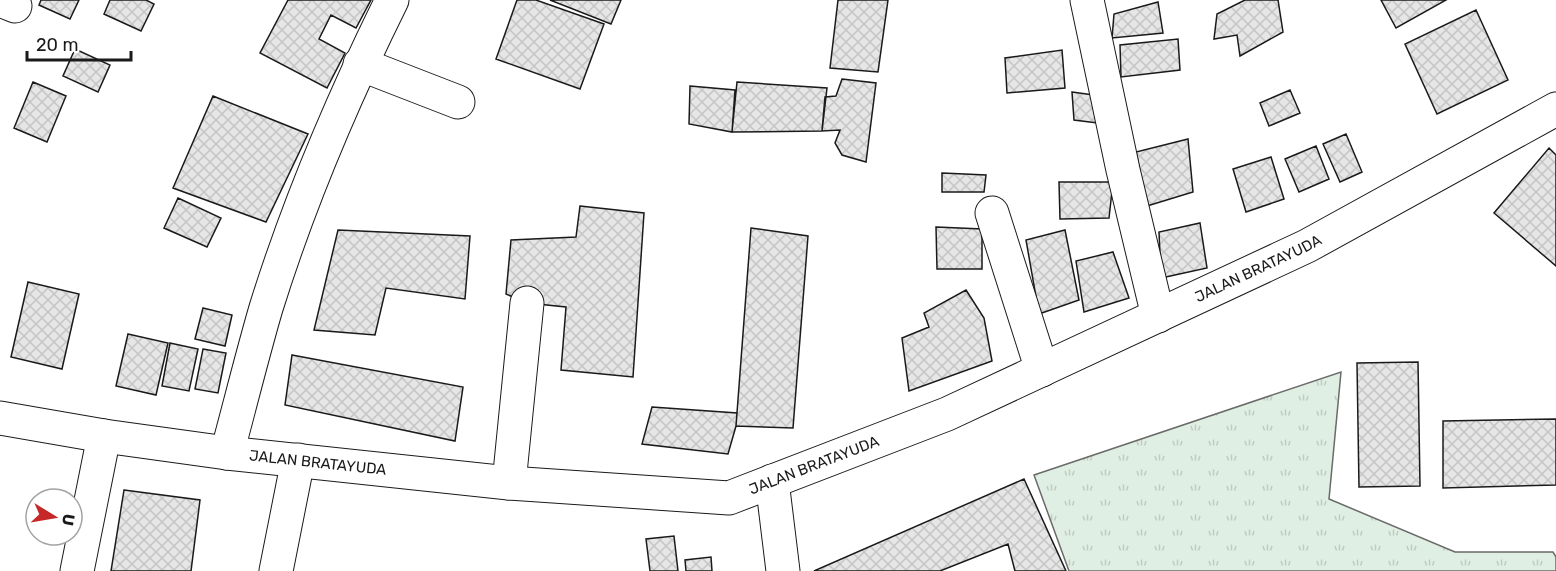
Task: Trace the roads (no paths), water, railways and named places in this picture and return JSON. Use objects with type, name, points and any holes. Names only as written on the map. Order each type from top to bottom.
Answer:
[{"type":"street","points":[[227,453],[266,308],[310,181],[360,64],[392,0]]},
{"type":"street","points":[[1087,0],[1123,170],[1158,316]]},
{"type":"street","points":[[360,64],[458,102]]},
{"type":"street","name":"JALAN BRATAYUDA","points":[[0,418],[104,436],[227,453],[509,483],[729,498],[947,414],[1307,246],[1556,109]]},
{"type":"street","points":[[992,213],[1042,370]]},
{"type":"street","points":[[509,483],[526,303]]},
{"type":"street","points":[[77,571],[104,436]]},
{"type":"street","points":[[276,571],[298,460]]},
{"type":"street","points":[[772,481],[783,571]]}]
